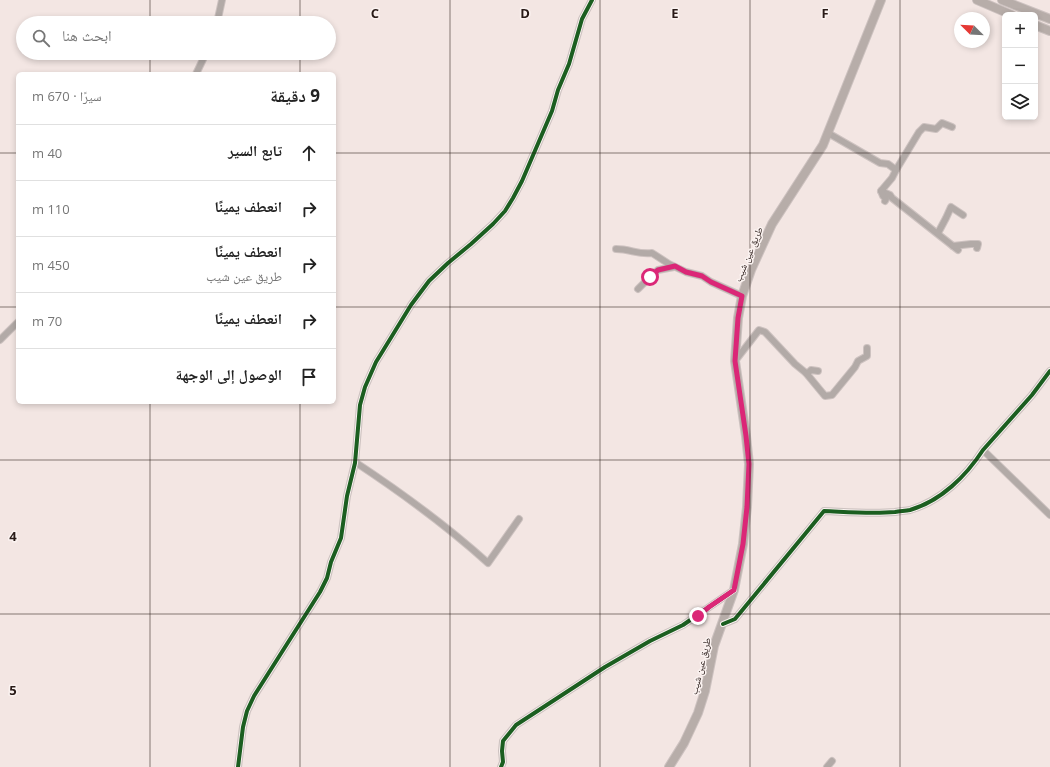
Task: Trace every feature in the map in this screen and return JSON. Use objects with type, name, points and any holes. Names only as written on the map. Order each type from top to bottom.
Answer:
[{"type":"main road","name":"طريق عين شيب","points":[[669,767],[684,743],[698,713],[714,646],[734,590],[743,544],[747,507],[749,464],[735,361],[738,318],[742,296],[751,270],[772,224],[823,145],[881,0]]},
{"type":"main road","points":[[976,0],[1005,12]]},
{"type":"main road","points":[[1002,0],[1050,19]]},
{"type":"main road","points":[[1038,26],[1050,31]]},
{"type":"street","points":[[218,16],[222,0]]},
{"type":"street","points":[[238,767],[243,726],[247,711],[254,696],[320,592],[327,578],[330,562],[341,538],[347,496],[355,462],[360,405],[365,386],[376,362],[411,305],[429,281],[493,224],[506,211],[514,198],[552,111],[558,90],[569,64],[582,19],[592,0]]},
{"type":"street","points":[[197,72],[203,60]]},
{"type":"street","points":[[881,191],[892,178],[919,132],[924,127],[936,129],[942,123],[952,127]]},
{"type":"street","points":[[828,133],[880,163],[888,164],[896,170]]},
{"type":"street","points":[[881,191],[886,199],[885,201]]},
{"type":"street","points":[[881,191],[890,195],[956,248],[971,244],[978,244],[977,248]]},
{"type":"street","points":[[938,233],[952,207],[963,215]]},
{"type":"street","points":[[616,249],[625,249],[644,255],[652,253],[669,264],[686,272],[702,276],[711,282],[742,296]]},
{"type":"street","points":[[638,289],[658,270],[675,266]]},
{"type":"street","points":[[0,340],[16,324]]},
{"type":"street","points":[[735,361],[759,330],[765,332],[795,364],[806,373],[826,396],[832,395],[855,367],[858,361],[867,356],[867,348]]},
{"type":"street","points":[[806,373],[811,370],[818,371]]},
{"type":"street","points":[[723,624],[735,619],[824,511],[878,514],[910,510],[934,499],[953,485],[1032,395],[1050,371]]},
{"type":"street","points":[[983,450],[1050,515]]},
{"type":"street","points":[[355,462],[435,518],[488,563],[519,519]]},
{"type":"street","points":[[501,767],[503,762],[503,741],[516,725],[605,666],[683,625],[734,590]]},
{"type":"street","points":[[827,767],[832,761]]},
{"type":"cycle path","points":[[238,767],[243,727],[247,711],[254,696],[320,592],[327,578],[331,562],[341,538],[347,496],[355,463],[360,405],[365,387],[376,362],[411,305],[429,281],[493,224],[505,211],[513,198],[522,181],[552,111],[558,90],[569,64],[582,19],[592,0]]},
{"type":"cycle path","points":[[723,624],[735,619],[824,511],[860,513],[895,512],[921,506],[942,494],[969,469],[983,450],[1032,395],[1050,371]]},
{"type":"cycle path","points":[[501,767],[503,762],[503,741],[516,725],[605,667],[650,641],[683,625],[734,590]]},
{"type":"route","points":[[650,277],[658,270],[675,266],[686,272],[702,276],[711,282],[742,296],[738,318],[735,369],[749,464],[747,507],[743,544],[734,590],[698,616]]}]
